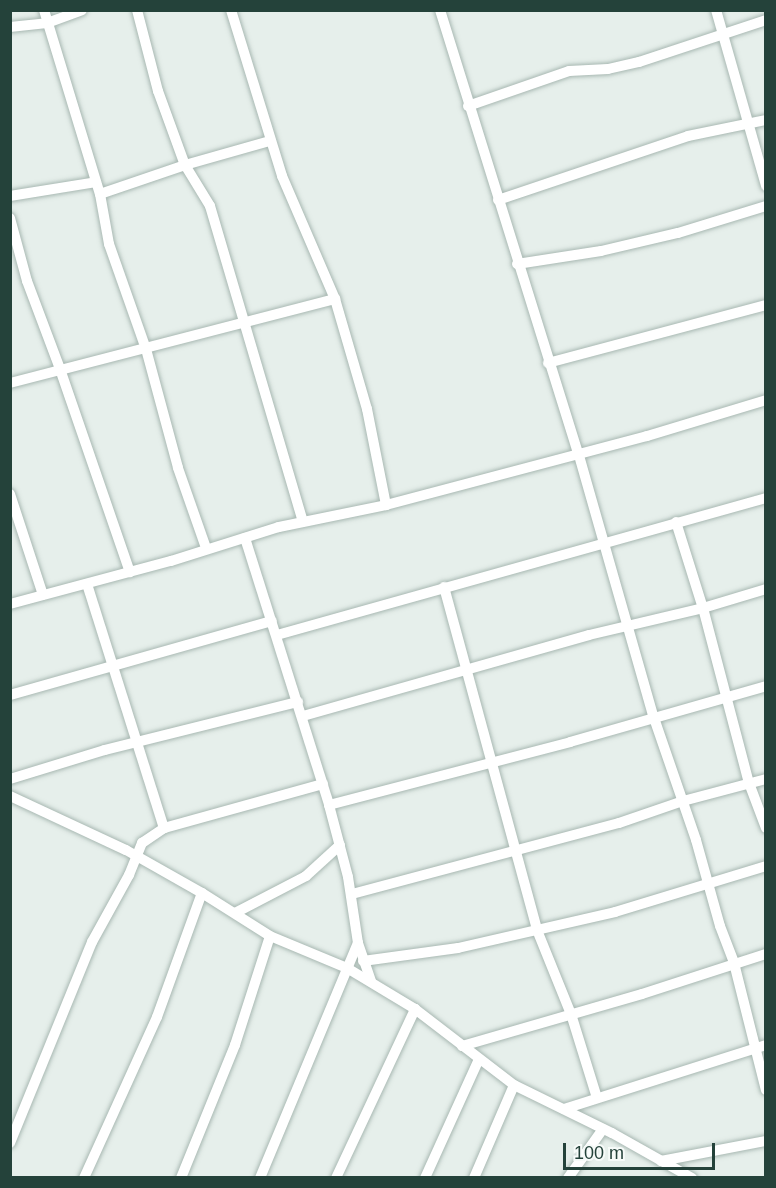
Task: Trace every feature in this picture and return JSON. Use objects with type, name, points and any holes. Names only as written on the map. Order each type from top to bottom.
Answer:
[{"type":"street","points":[[44,10],[100,194],[109,244],[146,350],[178,468],[206,548]]},
{"type":"street","points":[[10,27],[47,23],[82,10]]},
{"type":"street","points":[[137,10],[158,91],[185,165],[210,206],[303,521]]},
{"type":"street","points":[[231,10],[282,176],[335,298],[367,409],[386,505]]},
{"type":"street","points":[[440,10],[517,264],[578,452],[654,718],[683,801],[760,1046],[765,1090]]},
{"type":"street","points":[[716,10],[765,186]]},
{"type":"street","points":[[468,106],[569,71],[589,72],[628,64],[765,20]]},
{"type":"street","points":[[498,200],[688,136],[765,120]]},
{"type":"street","points":[[100,194],[185,165],[270,141]]},
{"type":"street","points":[[10,196],[96,182]]},
{"type":"street","points":[[517,264],[612,249],[678,233],[765,207]]},
{"type":"street","points":[[10,218],[27,282],[60,369],[130,572]]},
{"type":"street","points":[[10,383],[60,369],[146,350],[335,298]]},
{"type":"street","points":[[548,363],[765,305]]},
{"type":"street","points":[[10,604],[130,572],[303,521],[386,505],[578,452],[647,436],[716,413],[765,400]]},
{"type":"street","points":[[10,494],[43,595]]},
{"type":"street","points":[[277,635],[765,498]]},
{"type":"street","points":[[676,522],[703,608],[749,783],[765,828]]},
{"type":"street","points":[[245,537],[303,716],[329,805],[352,894],[358,943],[370,981]]},
{"type":"street","points":[[87,584],[164,828]]},
{"type":"street","points":[[444,587],[537,930],[571,1014],[597,1098]]},
{"type":"street","points":[[303,716],[627,625],[703,608],[765,589]]},
{"type":"street","points":[[10,695],[272,621]]},
{"type":"street","points":[[329,805],[765,686]]},
{"type":"street","points":[[10,779],[137,743],[298,702]]},
{"type":"street","points":[[352,894],[620,823],[683,801],[765,779]]},
{"type":"street","points":[[10,1143],[92,942],[129,875],[142,843],[164,828],[323,784]]},
{"type":"street","points":[[10,796],[136,855],[202,892],[270,936],[347,968],[415,1009],[514,1085],[661,1161],[673,1173],[692,1178]]},
{"type":"street","points":[[235,913],[306,876],[340,845]]},
{"type":"street","points":[[363,961],[458,948],[615,912],[765,866]]},
{"type":"street","points":[[84,1178],[157,1017],[202,892]]},
{"type":"street","points":[[181,1178],[235,1045],[270,936]]},
{"type":"street","points":[[260,1178],[358,943]]},
{"type":"street","points":[[462,1046],[642,994],[765,954]]},
{"type":"street","points":[[336,1178],[415,1009]]},
{"type":"street","points":[[564,1109],[760,1046]]},
{"type":"street","points":[[425,1178],[479,1059]]},
{"type":"street","points":[[474,1178],[514,1085]]},
{"type":"street","points":[[568,1178],[603,1129]]},
{"type":"street","points":[[661,1161],[765,1141]]}]
